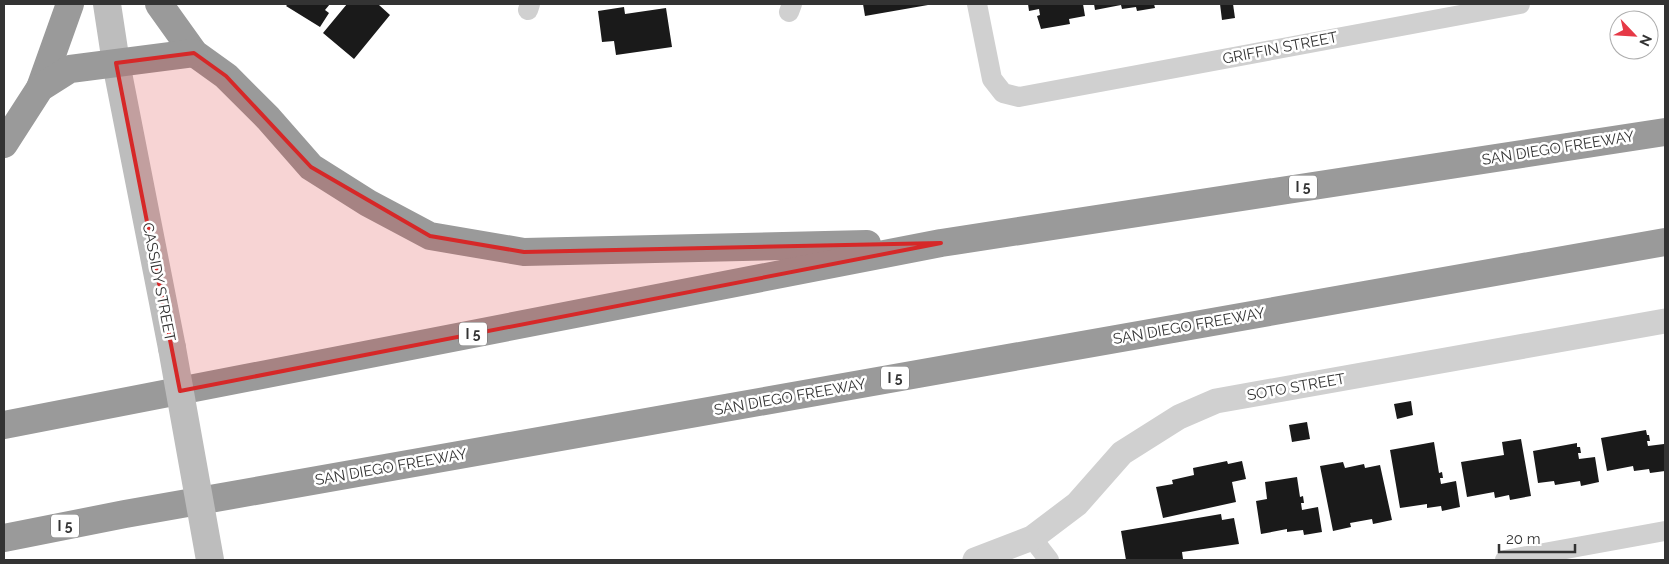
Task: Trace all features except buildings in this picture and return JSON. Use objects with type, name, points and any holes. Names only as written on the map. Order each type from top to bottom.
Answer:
[{"type":"highway","points":[[4,144],[40,88],[70,4]]},
{"type":"highway","points":[[159,4],[194,52],[226,76],[268,118],[311,167],[368,203],[430,236],[524,252],[941,243]]},
{"type":"highway","points":[[40,88],[70,69],[194,52]]},
{"type":"highway","name":"SAN DIEGO FREEWAY","points":[[4,425],[941,243],[1665,132]]},
{"type":"highway","name":"SAN DIEGO FREEWAY","points":[[4,538],[145,510],[1665,242]]},
{"type":"main road","name":"CASSIDY STREET","points":[[107,4],[116,63],[172,348],[210,560]]},
{"type":"street","name":"GRIFFIN STREET","points":[[977,4],[992,79],[1003,93],[1019,97],[1520,4]]},
{"type":"street","name":"SOTO STREET","points":[[974,560],[1032,538],[1077,504],[1122,453],[1179,417],[1216,401],[1665,321]]},
{"type":"street","points":[[1505,560],[1665,531]]},
{"type":"street","points":[[1032,538],[1049,560]]},
{"type":"highlighted area","points":[[194,53],[226,76],[311,167],[430,236],[524,252],[941,243],[180,391],[116,63]]}]
